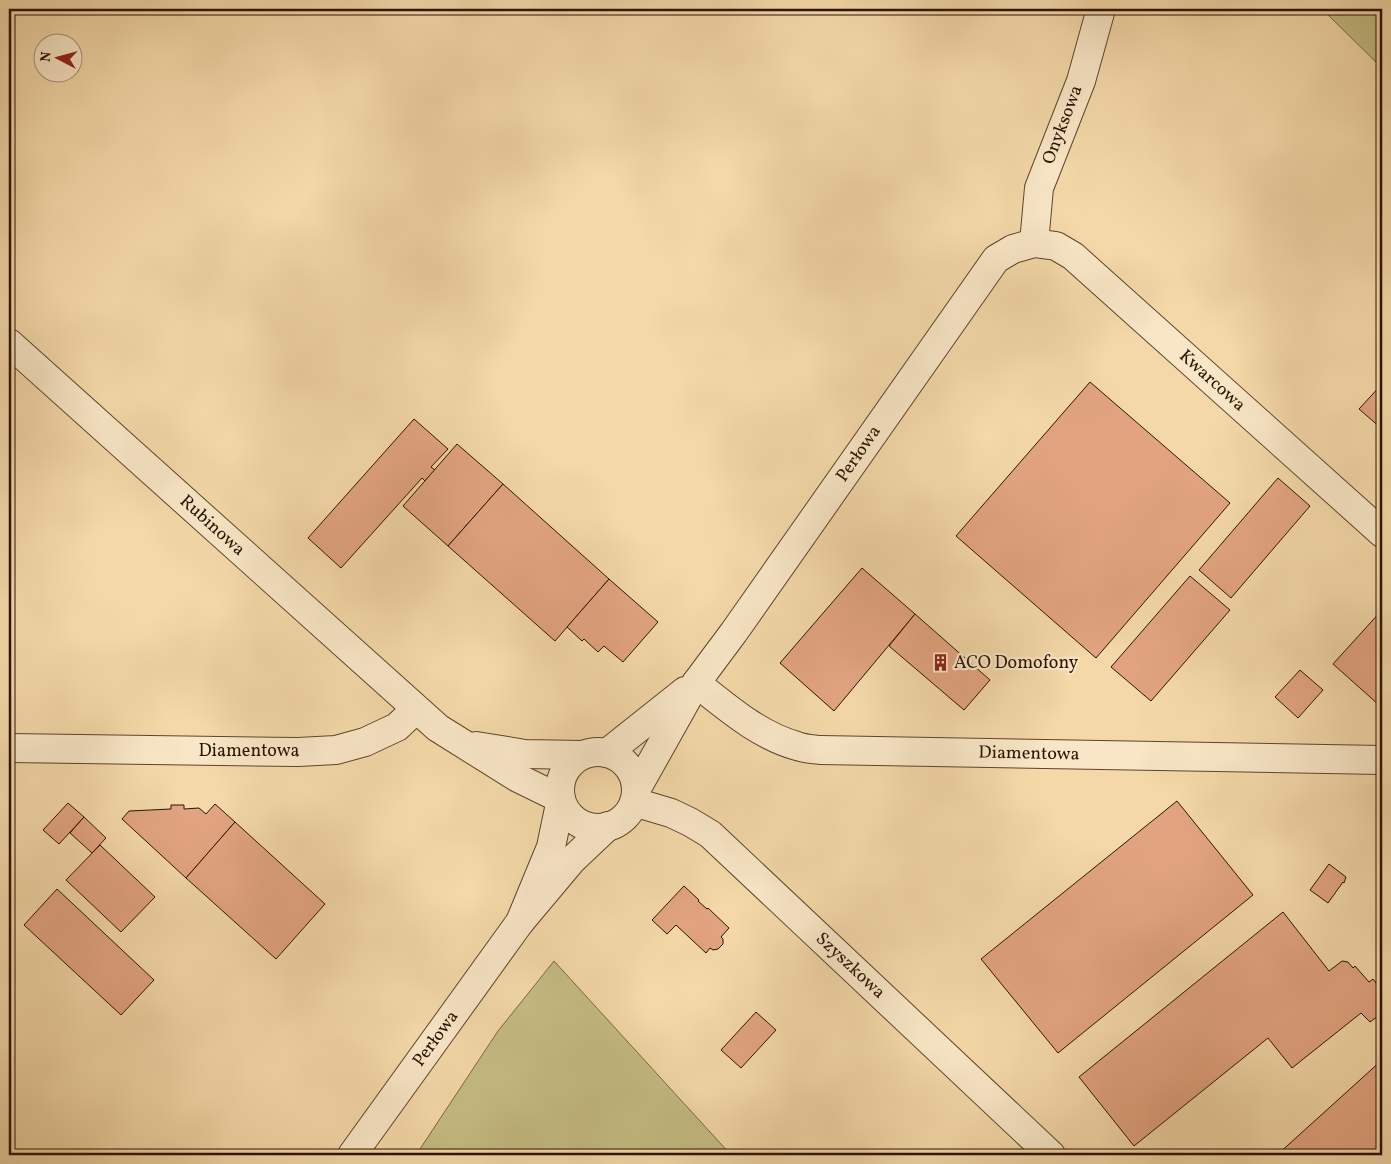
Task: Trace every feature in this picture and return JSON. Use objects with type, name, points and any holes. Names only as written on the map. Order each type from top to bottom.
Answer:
[{"type":"street","name":"Onyksowa","points":[[1034,243],[1040,188],[1081,81],[1101,9]]},
{"type":"street","name":"Kwarcowa","points":[[1034,243],[1056,246],[1073,256],[1382,533]]},
{"type":"street","name":"Perłowa","points":[[635,796],[696,683],[734,632],[996,259],[1013,248],[1034,243]]},
{"type":"street","name":"Rubinowa","points":[[9,343],[416,709]]},
{"type":"street","name":"Perłowa","points":[[595,754],[696,683]]},
{"type":"street","name":"Diamentowa","points":[[696,683],[735,715],[756,729],[797,746],[820,750],[1382,760]]},
{"type":"street","name":"Diamentowa","points":[[9,748],[298,752],[336,750],[365,742],[397,727],[416,709]]},
{"type":"street","points":[[416,709],[438,728],[518,778],[561,799]]},
{"type":"street","points":[[465,744],[525,754],[595,754],[619,758],[628,766],[634,777],[635,796],[628,813],[619,821],[608,826],[595,828],[583,825],[573,818],[565,808],[561,799],[560,784],[564,772],[572,762],[595,754]]},
{"type":"street","name":"Szyszkowa","points":[[635,796],[671,812],[710,834],[1050,1155]]},
{"type":"street","name":"Perłowa","points":[[520,922],[551,847],[561,799]]},
{"type":"street","name":"Perłowa","points":[[352,1155],[520,922],[572,860],[608,826]]},
{"type":"shaded area","points":[[1322,9],[1382,9],[1382,68]]},
{"type":"shaded area","points":[[554,961],[731,1155],[416,1155],[498,1031]]},
{"type":"building","points":[[1090,382],[1230,503],[1096,658],[956,536]]},
{"type":"building","points":[[1382,384],[1382,429],[1359,409]]},
{"type":"building","points":[[414,419],[448,449],[431,467],[435,470],[425,481],[422,478],[341,568],[308,538]]},
{"type":"building","points":[[457,444],[503,484],[448,546],[403,506]]},
{"type":"building","points":[[1278,478],[1310,506],[1231,598],[1199,570]]},
{"type":"building","points":[[503,484],[609,579],[555,641],[448,546]]},
{"type":"building","points":[[862,568],[915,614],[834,711],[780,663]]},
{"type":"building","points":[[1190,576],[1230,610],[1151,701],[1111,667]]},
{"type":"building","points":[[609,579],[658,622],[623,662],[604,646],[598,652],[567,627]]},
{"type":"building","points":[[1382,610],[1382,705],[1379,705],[1333,664]]},
{"type":"building","name":"ACO Domofony","points":[[915,614],[990,680],[964,710],[889,646]]},
{"type":"building","points":[[1300,670],[1323,690],[1298,718],[1275,697]]},
{"type":"building","points":[[1177,801],[1253,895],[1058,1053],[981,959]]},
{"type":"building","points":[[68,803],[84,817],[59,844],[43,830]]},
{"type":"building","points":[[215,804],[235,822],[186,878],[122,819],[129,811],[171,809],[171,805],[184,805],[184,809],[199,808],[206,814]]},
{"type":"building","points":[[84,817],[106,838],[92,853],[70,833]]},
{"type":"building","points":[[235,822],[325,904],[276,959],[186,878]]},
{"type":"building","points":[[100,845],[155,897],[121,932],[66,880]]},
{"type":"building","points":[[1329,864],[1346,877],[1344,883],[1328,903],[1310,890]]},
{"type":"building","points":[[684,886],[729,928],[721,937],[723,944],[718,949],[713,950],[710,948],[706,953],[676,925],[667,934],[652,920]]},
{"type":"building","points":[[57,889],[154,980],[121,1015],[24,925]]},
{"type":"building","points":[[1283,912],[1329,971],[1342,961],[1348,962],[1353,968],[1355,966],[1369,982],[1373,979],[1382,991],[1382,1013],[1370,1022],[1361,1013],[1292,1068],[1268,1038],[1134,1146],[1079,1077]]},
{"type":"building","points":[[756,1012],[776,1030],[741,1068],[721,1050]]},
{"type":"building","points":[[1382,1060],[1382,1155],[1277,1155]]},
{"type":"place","name":"ACO Domofony","points":[[940,663]]}]
